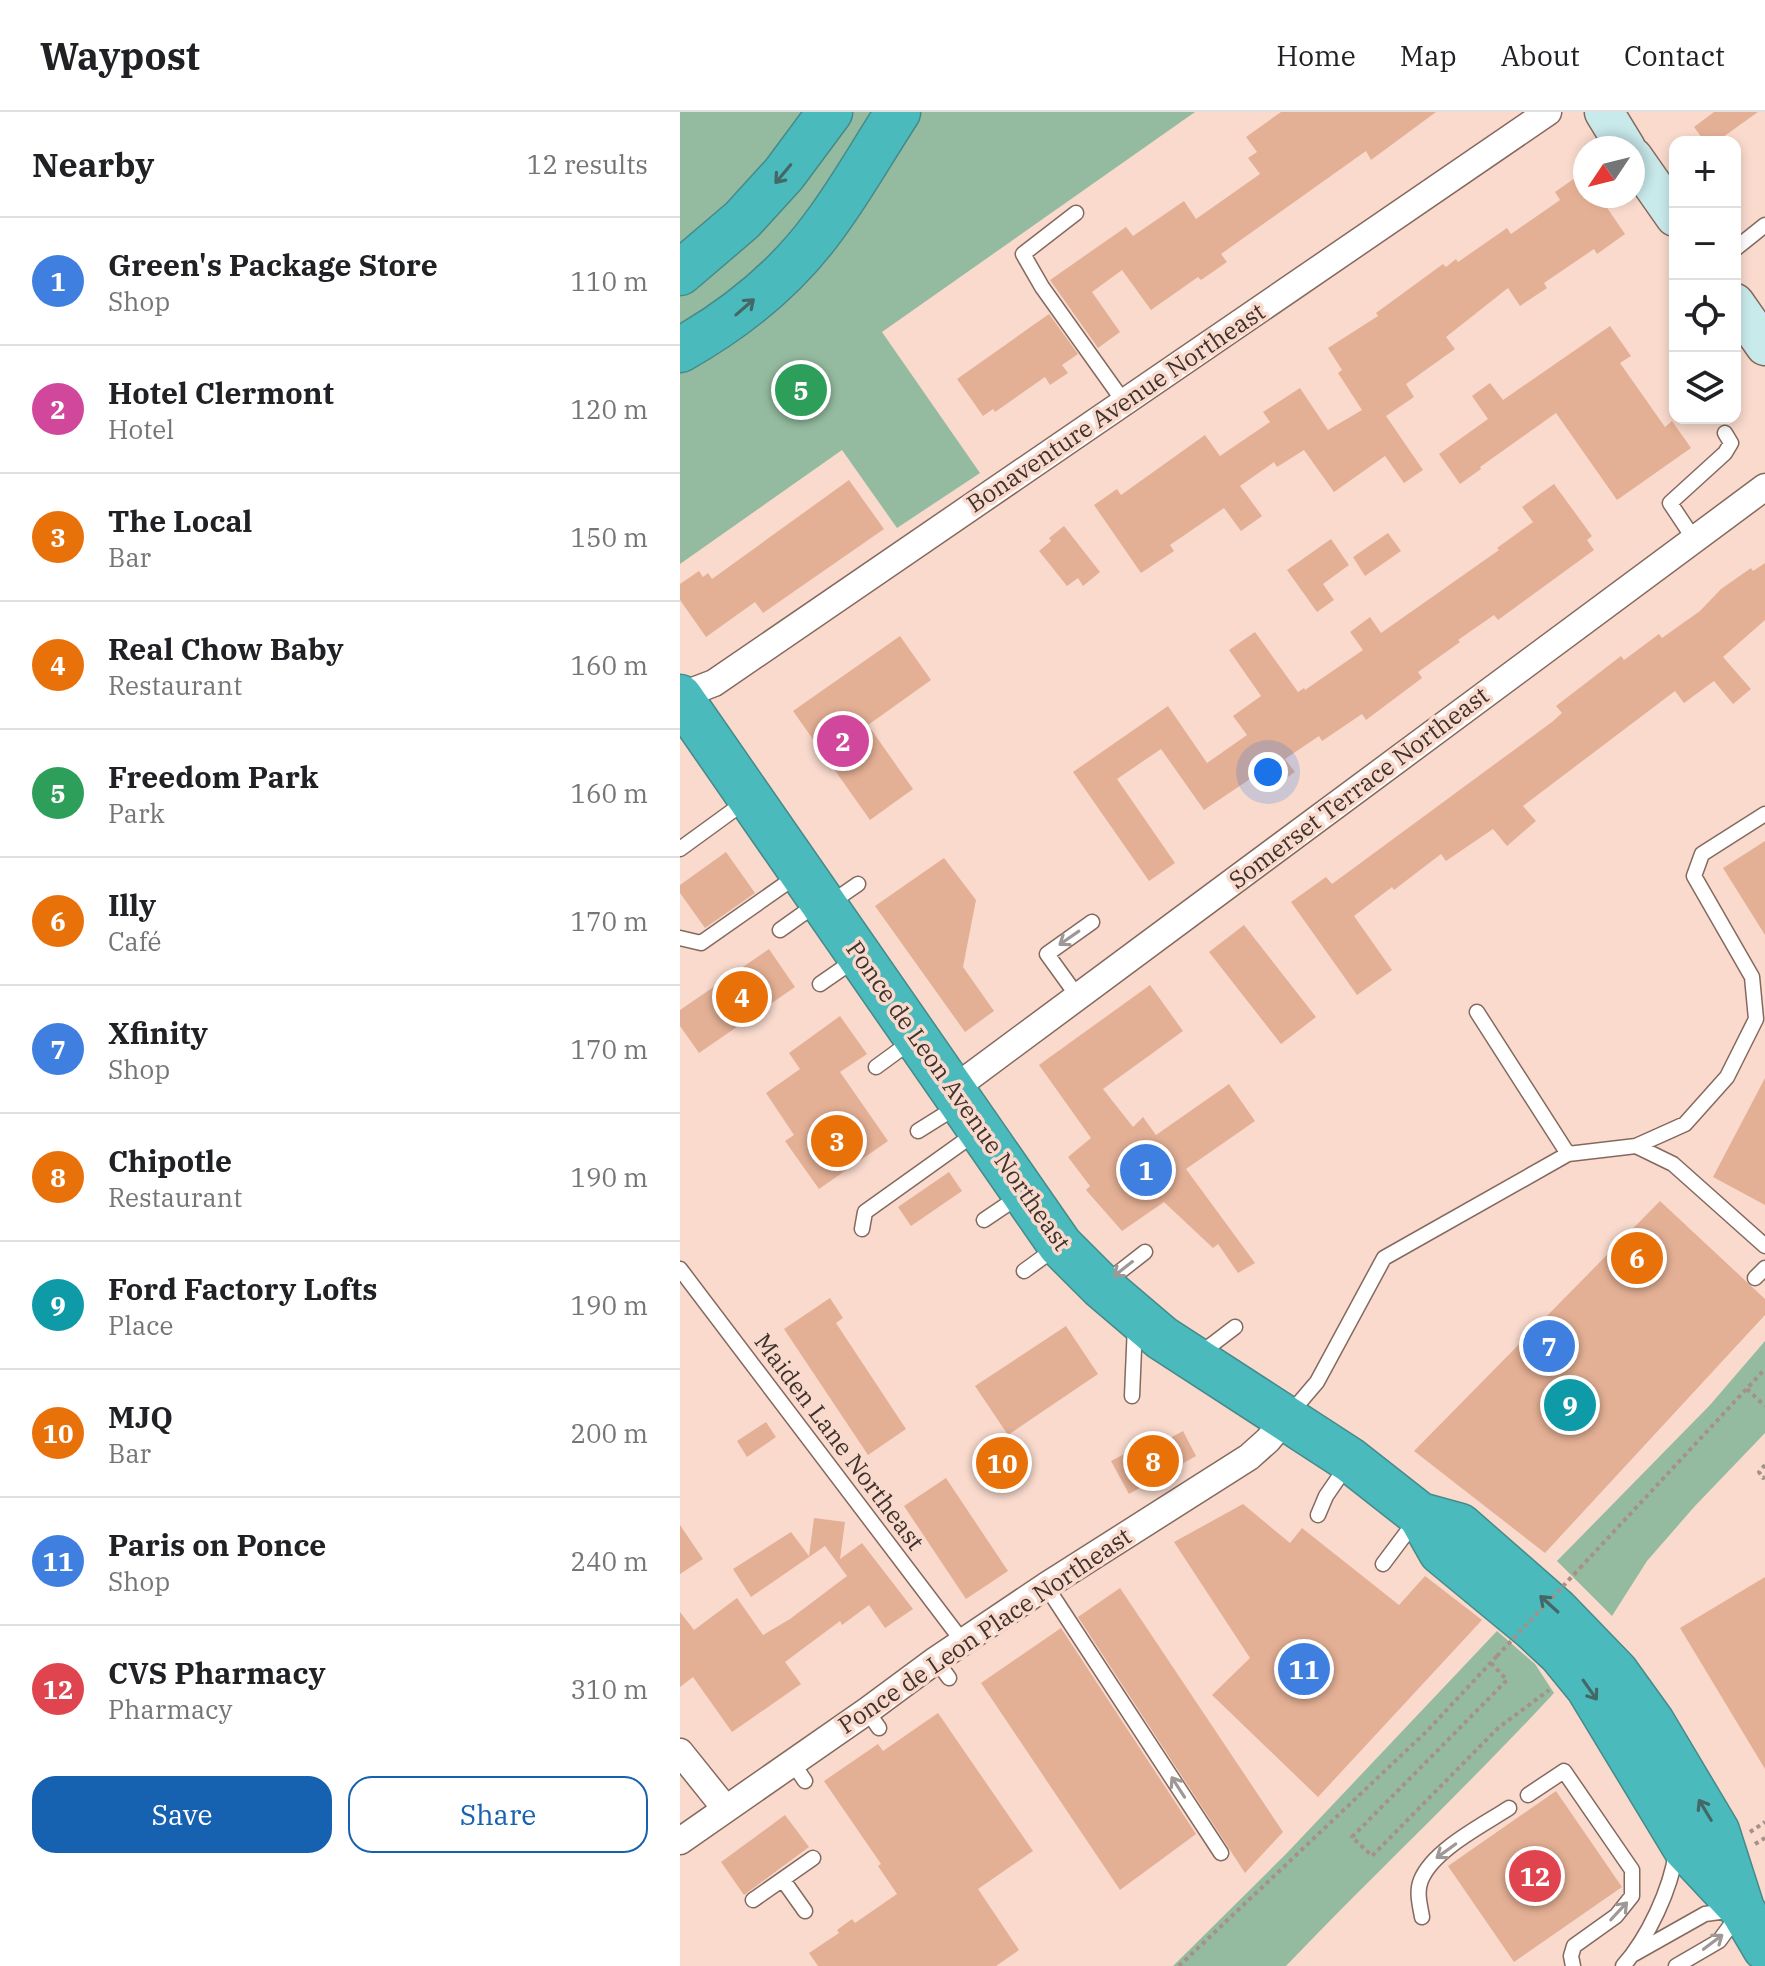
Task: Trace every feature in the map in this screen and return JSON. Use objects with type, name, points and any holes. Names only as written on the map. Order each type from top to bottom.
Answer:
[{"type":"highway","points":[[680,273],[742,220],[784,174],[830,112]]},
{"type":"highway","points":[[680,350],[735,315],[782,274],[823,227],[898,112]]},
{"type":"highway","name":"Ponce de Leon Avenue Northeast","points":[[680,696],[750,798],[827,891],[860,956],[1060,1245],[1101,1286],[1162,1338],[1350,1460],[1420,1515],[1441,1552],[1552,1646],[1588,1687],[1686,1849],[1742,1909],[1765,1948]]},
{"type":"highway","name":"Ponce de Leon Avenue Northeast","points":[[1420,1515],[1460,1526],[1557,1611],[1616,1672],[1652,1722],[1717,1831],[1742,1909]]},
{"type":"main road","points":[[1604,112],[1619,136]]},
{"type":"main road","points":[[1645,174],[1669,208]]},
{"type":"main road","points":[[1741,312],[1765,346]]},
{"type":"street","name":"Bonaventure Avenue Northeast","points":[[680,696],[714,683],[1548,112]]},
{"type":"street","name":"Somerset Terrace Northeast","points":[[965,1108],[1078,997],[1765,487]]},
{"type":"street","name":"Ponce de Leon Place Northeast","points":[[680,1841],[725,1808],[798,1772],[873,1720],[942,1669],[963,1642],[1249,1457],[1286,1418]]},
{"type":"street","points":[[680,1752],[725,1808]]},
{"type":"lane","points":[[1076,213],[1023,254],[1042,287],[1124,402]]},
{"type":"lane","points":[[1741,244],[1765,225]]},
{"type":"lane","points":[[1694,539],[1670,503],[1725,453],[1731,443],[1725,433]]},
{"type":"lane","points":[[680,849],[750,798]]},
{"type":"lane","points":[[1286,1418],[1317,1382],[1384,1258],[1568,1154],[1636,1146],[1685,1124],[1727,1077],[1756,1019],[1752,977],[1694,876],[1702,854],[1765,814]]},
{"type":"lane","points":[[780,930],[827,891]]},
{"type":"lane","points":[[680,938],[701,943],[827,891]]},
{"type":"lane","points":[[1078,997],[1047,954],[1092,922]]},
{"type":"lane","points":[[820,984],[860,956]]},
{"type":"lane","points":[[1477,1012],[1568,1154]]},
{"type":"lane","points":[[876,1067],[916,1037]]},
{"type":"lane","points":[[918,1131],[965,1108]]},
{"type":"lane","points":[[862,1229],[865,1212],[965,1108]]},
{"type":"lane","points":[[1636,1146],[1673,1164],[1765,1246]]},
{"type":"lane","points":[[984,1220],[1024,1192]]},
{"type":"lane","points":[[1024,1271],[1060,1245]]},
{"type":"lane","points":[[1101,1286],[1145,1252]]},
{"type":"lane","name":"Maiden Lane Northeast","points":[[680,1269],[963,1642]]},
{"type":"lane","points":[[1132,1396],[1135,1315]]},
{"type":"lane","points":[[1194,1359],[1235,1327]]},
{"type":"lane","points":[[1318,1515],[1326,1496],[1350,1460]]},
{"type":"lane","points":[[1383,1564],[1420,1515]]},
{"type":"lane","points":[[1046,1586],[1221,1853]]},
{"type":"lane","points":[[1528,1795],[1564,1771],[1632,1870],[1632,1896],[1616,1916],[1574,1946],[1571,1956],[1573,1966]]},
{"type":"lane","points":[[1422,1917],[1418,1893],[1421,1879],[1437,1857],[1509,1808]]},
{"type":"lane","points":[[1628,1960],[1667,1892],[1676,1855],[1676,1832]]},
{"type":"lane","points":[[753,1900],[813,1858]]},
{"type":"lane","points":[[783,1880],[805,1911]]},
{"type":"lane","points":[[1628,1960],[1705,1914],[1742,1909]]},
{"type":"lane","points":[[1676,1966],[1719,1941],[1742,1909]]},
{"type":"path","points":[[1179,1966],[1427,1731],[1765,1369]]},
{"type":"path","points":[[1747,1389],[1765,1406]]},
{"type":"path","points":[[1765,1465],[1759,1472],[1765,1477]]},
{"type":"path","points":[[1491,1663],[1507,1680],[1352,1837],[1372,1856],[1498,1728],[1555,1686]]},
{"type":"path","points":[[1746,1834],[1765,1822]]},
{"type":"green space","points":[[680,112],[1195,112],[882,332],[980,473],[897,528],[842,450],[680,564]]},
{"type":"green space","points":[[1765,1341],[1765,1433],[1647,1561],[1612,1616],[1557,1561],[1710,1405]]},
{"type":"green space","points":[[1497,1631],[1535,1664],[1554,1693],[1521,1728],[1286,1966],[1173,1966],[1286,1854]]},
{"type":"building","points":[[1281,112],[1436,112],[1371,160],[1366,151],[1221,254],[1227,262],[1201,280],[1198,277],[1151,310],[1122,270],[1092,292],[1120,332],[1098,348],[1050,280],[1126,227],[1133,236],[1184,201],[1196,219],[1260,174],[1248,158],[1257,152],[1246,137]]},
{"type":"building","points":[[1714,112],[1758,112],[1724,136],[1701,136],[1694,127]]},
{"type":"building","points":[[1573,179],[1573,208],[1607,208],[1625,234],[1597,254],[1594,249],[1544,283],[1547,288],[1520,306],[1508,288],[1446,337],[1455,349],[1406,384],[1414,397],[1386,416],[1423,470],[1404,483],[1385,456],[1334,492],[1304,450],[1277,467],[1274,462],[1240,486],[1262,516],[1241,531],[1224,508],[1170,545],[1174,551],[1141,573],[1094,505],[1117,489],[1121,495],[1205,435],[1220,456],[1270,422],[1263,412],[1300,388],[1328,430],[1362,410],[1338,373],[1342,370],[1328,348],[1378,316],[1376,313],[1443,264],[1446,267],[1456,259],[1458,262],[1507,228],[1511,234],[1560,200],[1555,192]]},
{"type":"building","points":[[1049,314],[1078,354],[1062,365],[1068,373],[1050,385],[1045,377],[995,412],[993,409],[983,416],[957,379]]},
{"type":"building","points":[[1610,326],[1631,356],[1620,363],[1665,427],[1674,424],[1691,448],[1617,500],[1556,413],[1460,484],[1439,454],[1488,419],[1472,396],[1490,383],[1503,400]]},
{"type":"building","points":[[849,480],[884,529],[763,613],[755,602],[706,637],[680,600],[680,584],[699,571],[703,577],[708,573],[712,579]]},
{"type":"building","points":[[1554,484],[1592,536],[1587,540],[1594,550],[1498,620],[1494,615],[1458,640],[1460,642],[1418,672],[1422,678],[1366,720],[1362,714],[1322,741],[1319,736],[1285,759],[1295,772],[1275,786],[1269,778],[1256,788],[1250,779],[1204,810],[1161,749],[1117,779],[1175,863],[1149,881],[1073,772],[1168,706],[1207,763],[1247,735],[1233,716],[1261,696],[1229,650],[1255,632],[1298,692],[1305,690],[1363,650],[1350,632],[1370,617],[1381,633],[1499,550],[1497,548],[1533,522],[1522,507]]},
{"type":"building","points":[[1064,526],[1100,572],[1083,586],[1078,578],[1067,586],[1039,551]]},
{"type":"building","points":[[1388,533],[1401,551],[1365,576],[1353,557]]},
{"type":"building","points":[[1331,539],[1349,565],[1323,584],[1334,600],[1317,612],[1287,570]]},
{"type":"building","points":[[1765,563],[1765,620],[1723,657],[1751,689],[1733,704],[1714,681],[1684,703],[1675,691],[1523,806],[1536,821],[1507,846],[1493,829],[1446,861],[1441,854],[1354,916],[1392,970],[1357,995],[1291,902],[1326,877],[1332,884],[1552,722],[1562,713],[1556,706],[1621,656],[1624,660],[1659,634],[1662,638],[1700,611],[1721,589],[1751,568],[1753,571]]},
{"type":"building","points":[[900,636],[931,680],[868,725],[913,789],[870,820],[793,711]]},
{"type":"building","points":[[1765,841],[1765,935],[1723,868]]},
{"type":"building","points":[[726,852],[755,893],[705,928],[680,893],[680,885]]},
{"type":"building","points":[[944,858],[976,900],[963,967],[994,1011],[965,1032],[875,906]]},
{"type":"building","points":[[1244,925],[1316,1017],[1281,1044],[1209,952]]},
{"type":"building","points":[[769,949],[795,987],[699,1053],[680,1026],[680,1010]]},
{"type":"building","points":[[1150,985],[1183,1031],[1103,1089],[1133,1127],[1143,1117],[1156,1135],[1229,1084],[1255,1121],[1186,1169],[1255,1263],[1238,1273],[1218,1244],[1213,1248],[1164,1202],[1122,1231],[1086,1190],[1090,1186],[1068,1157],[1091,1138],[1039,1065]]},
{"type":"building","points":[[840,1016],[867,1054],[840,1072],[888,1141],[819,1189],[785,1141],[794,1135],[766,1093],[800,1069],[789,1053]]},
{"type":"building","points":[[1765,1078],[1765,1205],[1713,1177]]},
{"type":"building","points":[[949,1172],[962,1191],[911,1226],[898,1207]]},
{"type":"building","points":[[1660,1201],[1765,1299],[1765,1315],[1545,1553],[1414,1451]]},
{"type":"building","points":[[830,1298],[843,1318],[836,1323],[906,1429],[868,1455],[784,1329]]},
{"type":"building","points":[[1066,1326],[1098,1374],[1008,1435],[975,1386]]},
{"type":"building","points":[[766,1422],[776,1437],[747,1457],[737,1441]]},
{"type":"building","points":[[1183,1431],[1196,1456],[1129,1494],[1111,1461],[1154,1438],[1157,1445]]},
{"type":"building","points":[[998,1445],[1021,1478],[1002,1491],[979,1458]]},
{"type":"building","points":[[946,1478],[1008,1571],[966,1599],[904,1506]]},
{"type":"building","points":[[1243,1504],[1290,1543],[1302,1528],[1399,1605],[1425,1576],[1482,1620],[1318,1797],[1212,1695],[1250,1658],[1174,1542]]},
{"type":"building","points":[[814,1518],[845,1522],[840,1559],[862,1543],[913,1609],[885,1628],[869,1605],[842,1625],[840,1621],[785,1662],[801,1684],[732,1732],[693,1677],[680,1687],[680,1612],[694,1630],[737,1598],[763,1635],[790,1619],[847,1576],[825,1546],[751,1597],[733,1569],[791,1532],[809,1556]]},
{"type":"building","points":[[680,1525],[703,1559],[680,1574]]},
{"type":"building","points":[[1765,1577],[1765,1769],[1680,1628]]},
{"type":"building","points":[[1120,1588],[1283,1832],[1245,1873],[1078,1617]]},
{"type":"building","points":[[1061,1628],[1196,1834],[1120,1890],[981,1683]]},
{"type":"building","points":[[938,1713],[1033,1851],[978,1889],[1019,1950],[996,1966],[818,1966],[809,1953],[839,1933],[837,1930],[852,1919],[855,1923],[897,1894],[878,1866],[881,1864],[824,1781],[878,1744],[883,1751]]},
{"type":"building","points":[[1556,1791],[1622,1887],[1514,1962],[1448,1866]]},
{"type":"building","points":[[785,1815],[809,1847],[744,1895],[721,1862]]},
{"type":"place","name":"Freedom Park","points":[[801,390]]},
{"type":"place","name":"Hotel Clermont","points":[[843,741]]},
{"type":"place","name":"Real Chow Baby","points":[[742,997]]},
{"type":"place","name":"The Local","points":[[837,1141]]},
{"type":"place","name":"Green's Package Store","points":[[1146,1170]]},
{"type":"place","name":"Illy","points":[[1637,1258]]},
{"type":"place","name":"Xfinity","points":[[1549,1346]]},
{"type":"place","name":"Ford Factory Lofts","points":[[1570,1405]]},
{"type":"place","name":"Chipotle","points":[[1153,1461]]},
{"type":"place","name":"MJQ","points":[[1002,1463]]},
{"type":"place","name":"Paris on Ponce","points":[[1304,1669]]},
{"type":"place","name":"CVS Pharmacy","points":[[1535,1876]]}]
